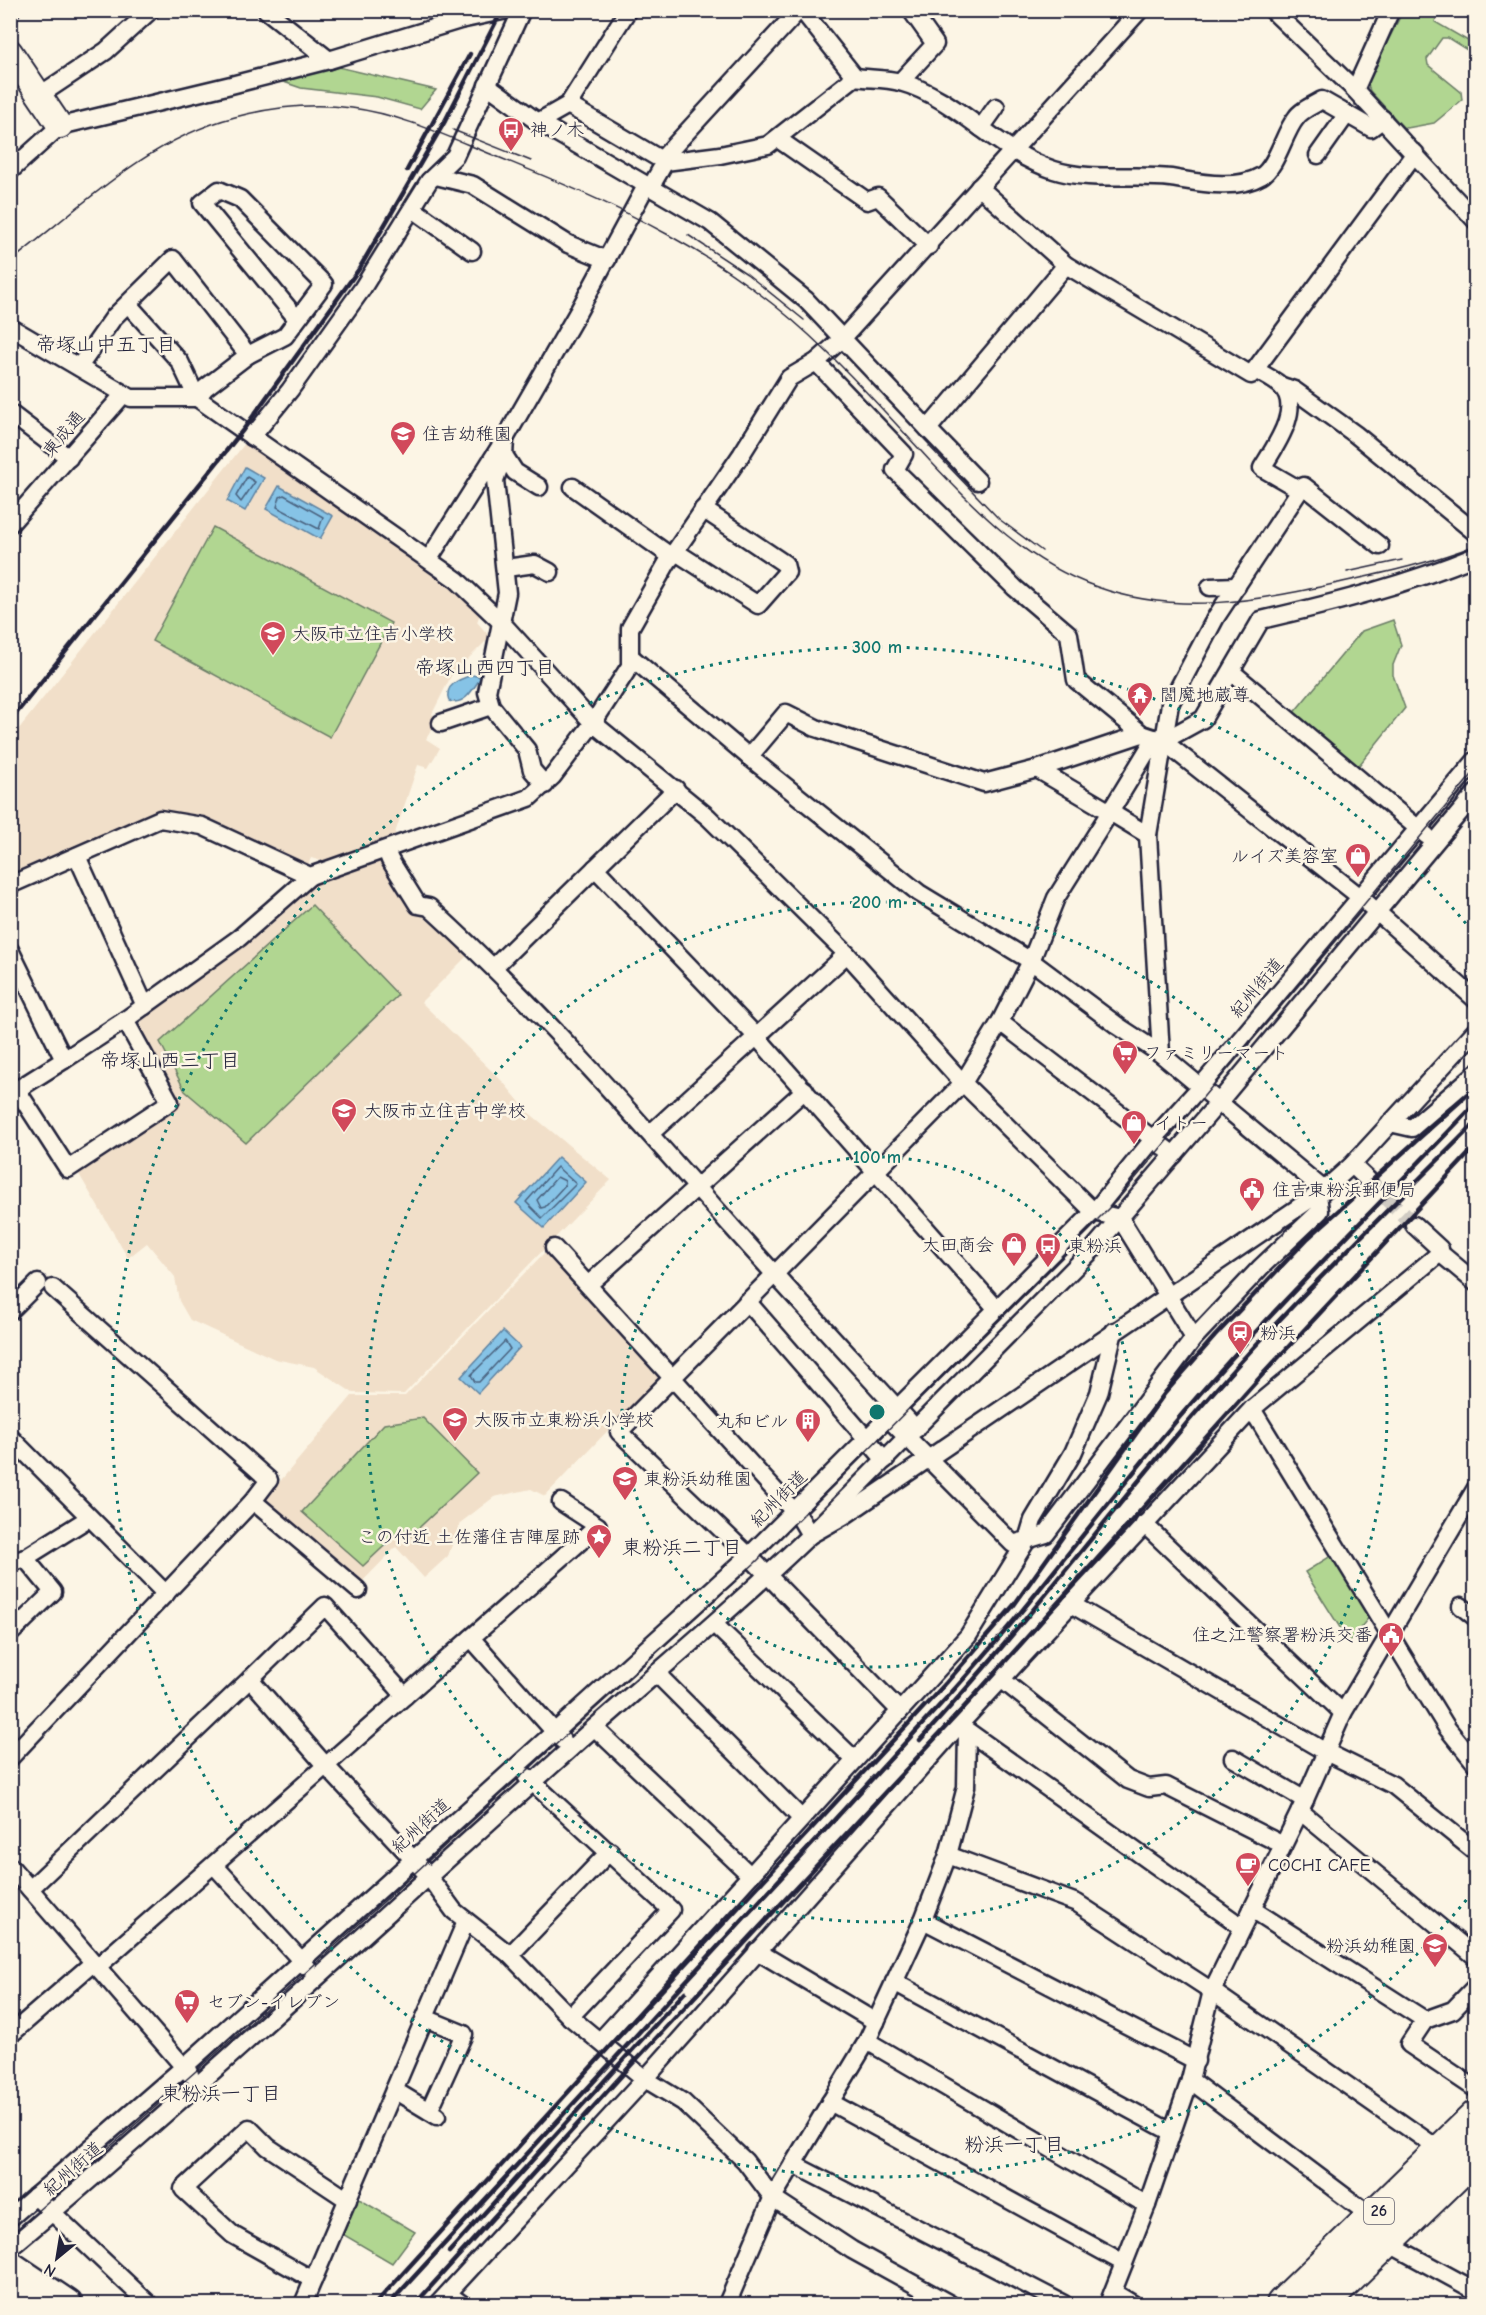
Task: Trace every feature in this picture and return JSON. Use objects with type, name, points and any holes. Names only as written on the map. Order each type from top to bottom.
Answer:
[{"type":"highway","name":"26","points":[[1283,2304],[1464,2161],[1476,2117]]},
{"type":"highway","name":"26","points":[[1324,2304],[1379,2229]]},
{"type":"main road","points":[[10,2265],[68,2304]]},
{"type":"main road","points":[[10,2287],[35,2304]]},
{"type":"street","points":[[40,95],[106,51],[151,10]]},
{"type":"street","points":[[266,10],[329,60]]},
{"type":"street","points":[[10,171],[60,126],[329,60],[463,15],[507,10]]},
{"type":"street","points":[[252,437],[290,390],[342,317],[429,182],[455,156],[522,10]]},
{"type":"street","points":[[538,122],[568,105],[628,10]]},
{"type":"street","points":[[429,560],[506,437],[663,161],[801,10],[855,77]]},
{"type":"street","points":[[900,82],[935,44],[913,12],[916,10]]},
{"type":"street","points":[[125,1020],[170,1102],[68,1168],[14,1092],[125,1020],[239,938],[310,876],[529,798],[545,785],[593,723],[630,666],[630,628],[674,554],[789,378],[816,362],[842,339],[929,246],[1140,10]]},
{"type":"street","points":[[1272,10],[1355,90],[1476,220]]},
{"type":"street","points":[[1355,90],[1391,10]]},
{"type":"street","points":[[10,52],[60,126]]},
{"type":"street","points":[[568,105],[663,161],[768,145],[855,77],[900,82],[932,96],[1015,150],[1054,170],[1092,176],[1148,175],[1202,184],[1234,183],[1261,176],[1270,166],[1296,116],[1322,100],[1371,128],[1383,119]]},
{"type":"street","points":[[487,85],[538,122],[710,222],[806,300],[978,481]]},
{"type":"street","points":[[981,128],[996,107]]},
{"type":"street","points":[[1318,155],[1347,114]]},
{"type":"street","points":[[778,138],[867,201],[878,197],[929,246]]},
{"type":"street","points":[[979,188],[1066,265],[1251,375],[1415,153]]},
{"type":"street","points":[[436,176],[472,185],[568,244],[607,260]]},
{"type":"street","points":[[197,398],[205,388],[248,354],[285,336],[324,284],[240,199],[219,190],[202,203],[297,319]]},
{"type":"street","points":[[413,209],[472,250]]},
{"type":"street","points":[[79,367],[101,332],[173,259],[248,354]]},
{"type":"street","points":[[928,429],[1066,265]]},
{"type":"street","points":[[128,304],[180,362],[197,398],[457,580],[501,622],[593,723],[708,817],[847,954],[963,1083],[1094,1212],[1120,1218],[1194,1338]]},
{"type":"street","points":[[10,327],[123,395],[131,398],[197,398]]},
{"type":"street","points":[[816,362],[903,454],[895,470],[1015,588],[1069,634],[1076,680],[1359,896],[1476,999]]},
{"type":"street","points":[[1255,370],[1282,386],[1294,390],[1355,434],[1474,529]]},
{"type":"street","points":[[900,1711],[748,1556],[619,1432],[963,1083],[1000,1022],[1031,961],[1056,898],[1153,738],[1216,616],[1300,490],[1262,468],[1285,428],[1289,405],[1282,386]]},
{"type":"street","name":"東成通","points":[[10,524],[123,395]]},
{"type":"street","points":[[10,413],[69,458]]},
{"type":"street","points":[[506,437],[504,455],[495,480],[507,593],[500,637],[487,692],[491,706],[527,750],[532,770],[545,785]]},
{"type":"street","points":[[504,455],[514,472],[539,487]]},
{"type":"street","points":[[1304,486],[1380,546]]},
{"type":"street","points":[[573,487],[674,554],[758,604],[787,572],[785,564],[704,509]]},
{"type":"street","points":[[749,757],[786,713],[827,732],[984,783],[1153,738],[1203,719],[1262,620],[1337,602],[1443,570],[1476,556]]},
{"type":"street","points":[[506,568],[535,564],[550,572]]},
{"type":"street","points":[[1210,587],[1237,586]]},
{"type":"street","points":[[631,657],[749,757],[919,893],[1031,961],[1118,1026],[1161,1054],[1201,1086],[1321,1192]]},
{"type":"street","points":[[1232,672],[1434,842]]},
{"type":"street","points":[[441,723],[491,706]]},
{"type":"street","points":[[1153,738],[1148,835],[1161,1054]]},
{"type":"street","name":"紀州街道","points":[[10,2218],[184,2067],[555,1732],[748,1556],[868,1439],[1094,1212],[1154,1138],[1201,1086],[1476,760]]},
{"type":"street","points":[[1037,770],[1148,835]]},
{"type":"street","points":[[494,967],[676,789]]},
{"type":"street","name":"紀州街道","points":[[10,2248],[199,2084],[569,1749],[768,1576],[810,1535],[1047,1297],[1120,1218],[1476,793]]},
{"type":"street","points":[[10,885],[160,819],[202,826],[310,876]]},
{"type":"street","points":[[386,850],[418,905],[429,907],[494,967],[651,1133],[912,1433],[927,1458],[1013,1544],[1046,1534],[1194,1338],[1261,1267],[1320,1211],[1321,1192]]},
{"type":"street","points":[[77,856],[145,1006]]},
{"type":"street","points":[[595,868],[756,1036],[996,1308]]},
{"type":"street","points":[[10,950],[64,1060]]},
{"type":"street","points":[[651,1133],[847,954]]},
{"type":"street","points":[[1000,1022],[1174,1155]]},
{"type":"street","points":[[554,1248],[793,1511],[810,1535],[848,1514],[927,1458],[1321,1192],[1352,1165],[1476,1030]]},
{"type":"street","points":[[1390,1123],[1412,1128],[1476,1073]]},
{"type":"street","points":[[588,1285],[805,1090]]},
{"type":"street","points":[[1352,1165],[1368,1180]]},
{"type":"street","points":[[1414,1225],[1440,1249]]},
{"type":"street","points":[[462,2304],[443,2299],[963,1728],[1001,1679],[1252,1409],[1440,1253],[1476,1283]]},
{"type":"street","points":[[10,1311],[46,1286],[269,1480],[253,1501],[10,1758]]},
{"type":"street","points":[[747,1301],[885,1460]]},
{"type":"street","points":[[600,2041],[968,1636],[1027,1540],[1033,1520],[1073,1453],[1099,1393],[1114,1331]]},
{"type":"street","points":[[1252,1409],[1447,1728],[1476,1764]]},
{"type":"street","points":[[10,1437],[166,1594]]},
{"type":"street","points":[[1133,2304],[1111,2298],[1147,2205],[1190,2080],[1212,1990],[1302,1806],[1343,1713],[1476,1488]]},
{"type":"street","points":[[253,1501],[358,1590]]},
{"type":"street","points":[[10,2036],[214,1865],[598,1526],[561,1502]]},
{"type":"street","points":[[10,1634],[53,1592],[18,1560],[89,1518]]},
{"type":"street","points":[[1144,1524],[1343,1713]]},
{"type":"street","points":[[1071,1604],[1326,1752],[1393,1785],[1476,1852]]},
{"type":"street","points":[[30,1889],[325,1606],[405,1696]]},
{"type":"street","points":[[1461,1606],[1476,1618]]},
{"type":"street","points":[[714,1624],[855,1760]]},
{"type":"street","points":[[471,1638],[569,1749]]},
{"type":"street","points":[[656,1673],[801,1818]]},
{"type":"street","points":[[250,1679],[325,1766],[414,1859],[454,1911],[510,1955],[570,2017],[645,2079],[683,2102],[745,2161],[773,2198],[852,2250],[950,2304]]},
{"type":"street","points":[[1001,1679],[1128,1780],[1149,1788],[1166,1786],[1283,1845]]},
{"type":"street","points":[[595,1728],[750,1875]]},
{"type":"street","points":[[726,2304],[773,2198],[867,2041],[923,1920],[948,1855],[966,1787],[963,1728]]},
{"type":"street","points":[[963,1728],[1242,1928]]},
{"type":"street","points":[[1233,1758],[1302,1806],[1476,1957]]},
{"type":"street","points":[[516,1767],[610,1851],[671,1910],[570,2017]]},
{"type":"street","points":[[510,1955],[610,1851]]},
{"type":"street","points":[[948,1855],[1077,1903],[1212,1990],[1464,2161]]},
{"type":"street","points":[[214,1865],[317,1978]]},
{"type":"street","points":[[10,1866],[199,2084]]},
{"type":"street","points":[[1252,1909],[1425,2020]]},
{"type":"street","points":[[923,1920],[1196,2061]]},
{"type":"street","points":[[303,2304],[466,1921]]},
{"type":"street","points":[[758,1951],[876,2022]]},
{"type":"street","points":[[894,1982],[1171,2132]]},
{"type":"street","points":[[1476,1986],[1453,2010],[1425,2020],[1409,2044],[1476,2089]]},
{"type":"street","points":[[394,2090],[434,2114],[464,2034],[425,2018]]},
{"type":"street","points":[[867,2041],[1147,2205]]},
{"type":"street","points":[[1190,2080],[1379,2229],[1476,2291]]},
{"type":"street","points":[[830,2102],[1124,2263]]},
{"type":"street","points":[[313,2280],[233,2235],[183,2189],[249,2128],[268,2147],[348,2200]]},
{"type":"street","points":[[793,2163],[1064,2304]]},
{"type":"street","points":[[35,2196],[149,2304]]},
{"type":"shaded area","name":"大阪市立住吉小学校","points":[[246,442],[451,586],[480,614],[477,622],[490,637],[451,676],[432,714],[438,719],[426,739],[440,748],[428,768],[418,765],[392,842],[329,863],[311,858],[307,867],[160,815],[11,878],[10,740]]},
{"type":"shaded area","name":"大阪市立住吉中学校","points":[[383,856],[410,905],[468,955],[421,1002],[504,1083],[528,1112],[611,1180],[404,1394],[353,1393],[314,1367],[275,1359],[190,1320],[179,1301],[175,1277],[147,1243],[128,1258],[76,1169],[180,1104],[138,1035],[143,1017],[310,885]]},
{"type":"shaded area","name":"大阪市立東粉浜小学校","points":[[547,1250],[661,1375],[545,1496],[531,1489],[494,1497],[460,1523],[448,1556],[424,1578],[396,1547],[356,1588],[260,1505],[352,1396],[405,1396]]},
{"type":"green space","points":[[1403,11],[1438,11],[1435,22],[1475,45],[1475,55],[1448,38],[1442,38],[1427,59],[1428,65],[1461,92],[1462,100],[1434,123],[1407,128],[1403,127],[1370,91],[1367,82]]},
{"type":"green space","points":[[334,66],[436,90],[420,109],[377,97],[301,88],[278,80]]},
{"type":"green space","points":[[213,527],[391,623],[330,737],[152,641]]},
{"type":"green space","points":[[1393,620],[1401,645],[1393,665],[1393,675],[1405,708],[1356,769],[1291,716],[1362,631]]},
{"type":"green space","points":[[312,905],[398,995],[246,1143],[185,1091],[160,1042]]},
{"type":"green space","points":[[423,1418],[477,1473],[406,1540],[398,1533],[363,1566],[302,1512],[384,1424]]},
{"type":"green space","points":[[1334,1554],[1370,1616],[1349,1642],[1305,1572]]},
{"type":"green space","points":[[354,2196],[415,2232],[392,2263],[339,2232]]},
{"type":"water","points":[[245,467],[264,478],[245,511],[227,501]]},
{"type":"water","points":[[279,486],[333,516],[320,539],[266,509]]},
{"type":"water","points":[[472,675],[481,677],[472,691],[460,701],[449,701],[450,687]]},
{"type":"water","points":[[558,1157],[586,1182],[544,1228],[516,1203]]},
{"type":"water","points":[[503,1331],[520,1347],[478,1393],[461,1377]]},
{"type":"tunnel","points":[[1368,1180],[1414,1225]]},
{"type":"tram line","points":[[10,262],[89,198],[144,158],[203,127],[235,117],[278,108],[323,106],[370,111],[438,132],[535,172],[625,212],[709,259],[750,286],[789,317],[827,352],[949,481],[1006,535],[1049,565],[1097,587],[1127,596],[1157,601],[1217,603],[1247,600],[1307,590],[1390,571],[1476,545]]},
{"type":"tram line","points":[[453,130],[531,161]]},
{"type":"tram line","points":[[688,235],[747,274],[804,320]]},
{"type":"tram line","points":[[929,446],[999,519],[1042,551]]},
{"type":"tram line","points":[[1347,572],[1402,560]]},
{"type":"tram line","points":[[10,2235],[247,2026],[755,1563],[1119,1198],[1476,770]]},
{"type":"railway","points":[[10,721],[243,430],[359,269],[445,121],[502,10]]},
{"type":"railway","points":[[407,170],[470,54]]},
{"type":"railway","points":[[375,2304],[946,1683],[1014,1605],[1165,1393],[1215,1336],[1308,1238],[1476,1087]]},
{"type":"railway","points":[[389,2304],[951,1693],[1224,1366],[1476,1103]]},
{"type":"railway","points":[[920,1740],[990,1661],[1226,1378],[1331,1267],[1476,1122]]},
{"type":"railway","points":[[415,2304],[633,2063],[968,1703],[1263,1374],[1476,1146]]},
{"type":"railway","points":[[449,2252],[685,1992]]},
{"type":"place","name":"神ノ木","points":[[511,153]]},
{"type":"place","name":"住吉幼稚園","points":[[403,457]]},
{"type":"place","name":"大阪市立住吉小学校","points":[[273,657]]},
{"type":"place","name":"閻魔地蔵尊","points":[[1140,718]]},
{"type":"place","name":"ルイズ美容室","points":[[1358,879]]},
{"type":"place","name":"ファミリーマート","points":[[1125,1076]]},
{"type":"place","name":"大阪市立住吉中学校","points":[[344,1134]]},
{"type":"place","name":"イトー","points":[[1134,1146]]},
{"type":"place","name":"住吉東粉浜郵便局","points":[[1252,1213]]},
{"type":"place","name":"大田商会","points":[[1014,1268]]},
{"type":"place","name":"東粉浜","points":[[1048,1269]]},
{"type":"place","name":"粉浜","points":[[1240,1356]]},
{"type":"place","name":"大阪市立東粉浜小学校","points":[[455,1443]]},
{"type":"place","name":"丸和ビル","points":[[808,1444]]},
{"type":"place","name":"東粉浜幼稚園","points":[[625,1502]]},
{"type":"place","name":"この付近 土佐藩住吉陣屋跡","points":[[599,1560]]},
{"type":"place","name":"住之江警察署粉浜交番","points":[[1391,1658]]},
{"type":"place","name":"COCHI CAFE","points":[[1248,1888]]},
{"type":"place","name":"粉浜幼稚園","points":[[1435,1969]]},
{"type":"place","name":"セブン-イレブン","points":[[187,2025]]},
{"type":"district","name":"帝塚山中五丁目","points":[[106,344]]},
{"type":"district","name":"帝塚山西四丁目","points":[[485,667]]},
{"type":"district","name":"帝塚山西三丁目","points":[[170,1060]]},
{"type":"district","name":"東粉浜二丁目","points":[[682,1547]]},
{"type":"district","name":"東粉浜一丁目","points":[[221,2093]]},
{"type":"district","name":"粉浜一丁目","points":[[1014,2144]]}]
